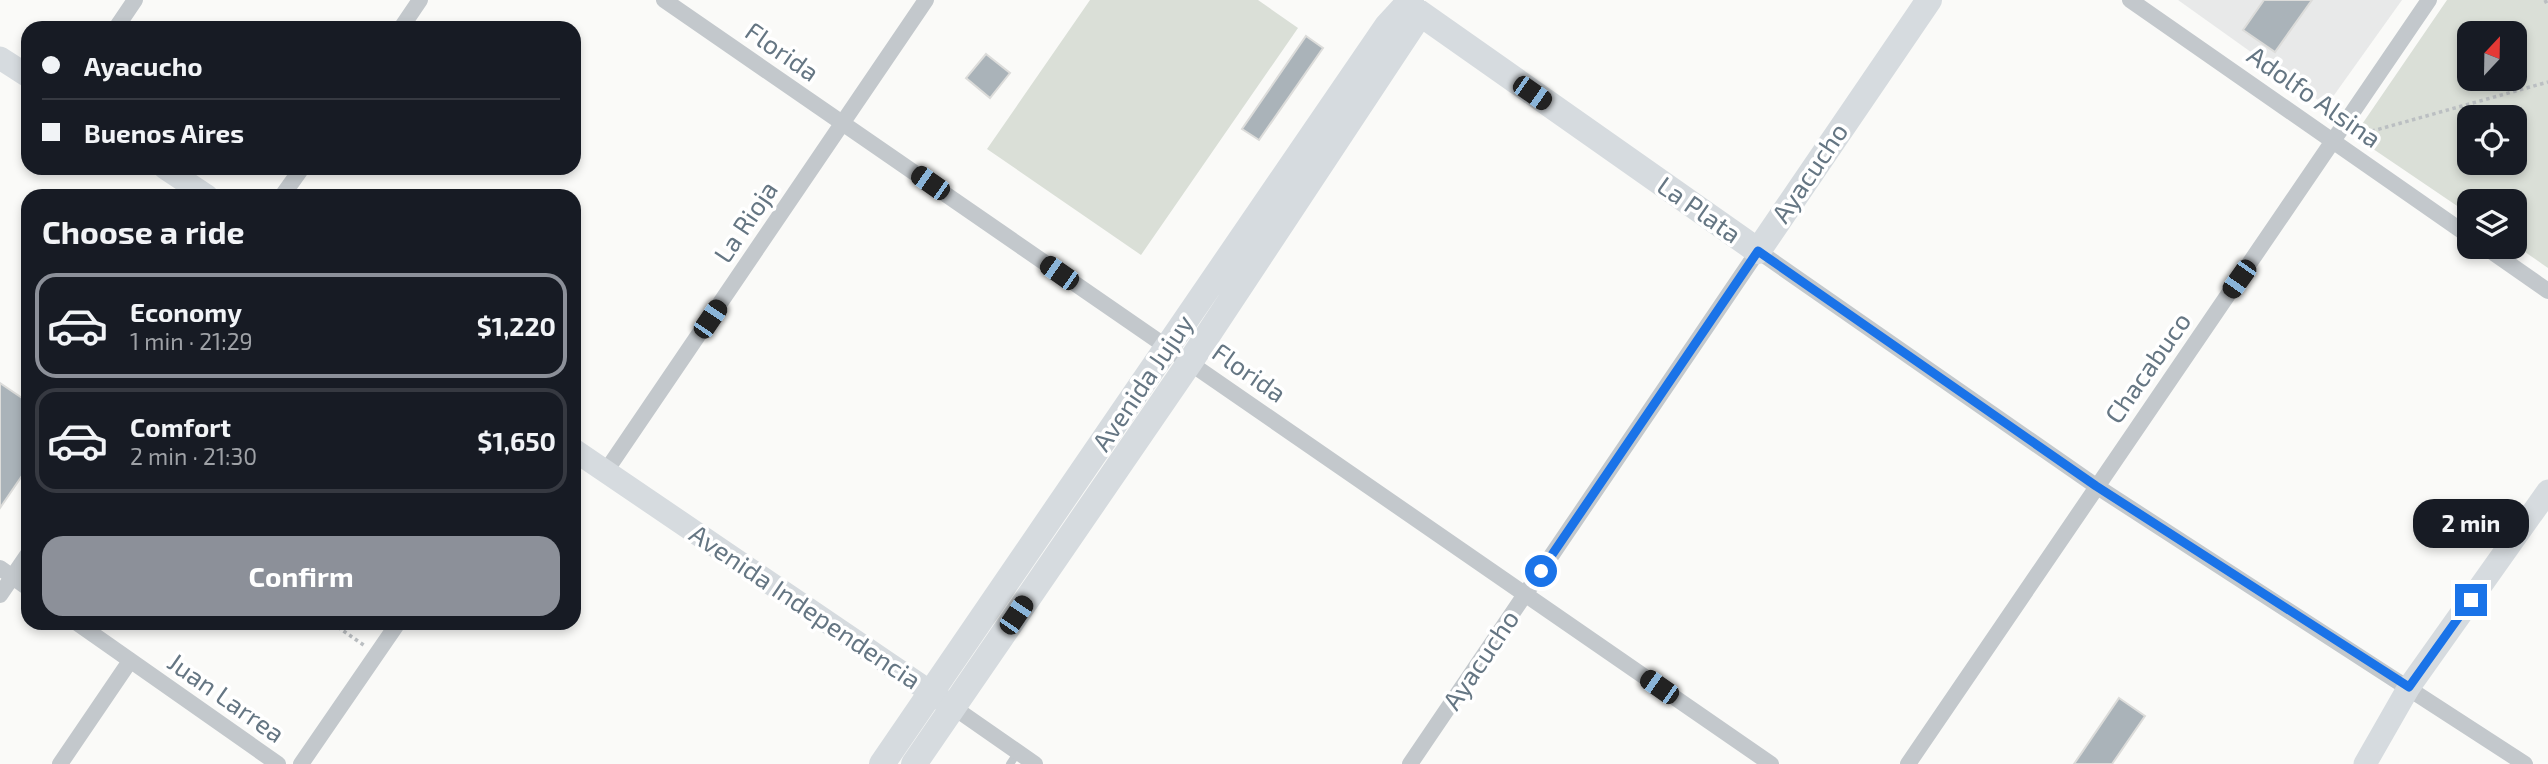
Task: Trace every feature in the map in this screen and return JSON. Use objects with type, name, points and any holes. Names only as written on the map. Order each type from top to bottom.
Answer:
[{"type":"main road","name":"Ayacucho","points":[[1758,251],[1929,0]]},
{"type":"main road","name":"La Plata","points":[[1409,5],[1758,251]]},
{"type":"main road","name":"Avenida Jujuy","points":[[882,764],[1387,26],[1409,5]]},
{"type":"main road","name":"Avenida Jujuy","points":[[914,764],[1190,362],[1409,5]]},
{"type":"main road","points":[[0,58],[21,72]]},
{"type":"main road","points":[[176,175],[196,189]]},
{"type":"main road","name":"Avenida Independencia","points":[[581,455],[953,707]]},
{"type":"main road","points":[[2365,764],[2409,687],[2548,491]]},
{"type":"street","points":[[121,21],[135,0]]},
{"type":"street","points":[[406,21],[421,0]]},
{"type":"street","name":"Florida","points":[[664,0],[1771,764]]},
{"type":"street","name":"La Rioja","points":[[606,471],[926,0]]},
{"type":"street","name":"Adolfo Alsina","points":[[2130,0],[2457,227]]},
{"type":"street","name":"Chacabuco","points":[[1908,764],[2430,0]]},
{"type":"street","name":"La Plata","points":[[1758,251],[2096,486],[2525,764]]},
{"type":"street","name":"Ayacucho","points":[[1410,764],[1758,251]]},
{"type":"street","points":[[2502,259],[2548,291]]},
{"type":"street","points":[[0,595],[6,572],[21,560]]},
{"type":"street","points":[[6,572],[21,583]]},
{"type":"street","name":"Juan Larrea","points":[[87,630],[278,764]]},
{"type":"street","points":[[301,764],[393,630]]},
{"type":"street","points":[[60,764],[130,661]]},
{"type":"street","name":"Avenida Independencia","points":[[953,707],[1014,758],[1035,764]]},
{"type":"path","points":[[2545,0],[2548,6]]},
{"type":"path","points":[[2354,136],[2548,81]]},
{"type":"path","points":[[342,630],[377,654]]},
{"type":"shaded area","points":[[1090,0],[1258,0],[1298,28],[1141,255],[987,149]]},
{"type":"shaded area","points":[[2178,0],[2402,0],[2332,98],[2318,100]]},
{"type":"shaded area","points":[[2447,0],[2548,0],[2548,268],[2527,253],[2527,189],[2457,189],[2457,206],[2354,136]]},
{"type":"building","points":[[2264,0],[2312,0],[2275,52],[2243,30]]},
{"type":"building","points":[[1306,36],[1323,48],[1259,140],[1242,129]]},
{"type":"building","points":[[986,54],[1010,73],[990,98],[966,78]]},
{"type":"building","points":[[0,383],[21,397],[21,477],[0,508]]},
{"type":"building","points":[[2119,698],[2145,716],[2112,764],[2074,764]]},
{"type":"route","points":[[1541,571],[1758,251],[2096,486],[2409,687],[2471,600]]}]
